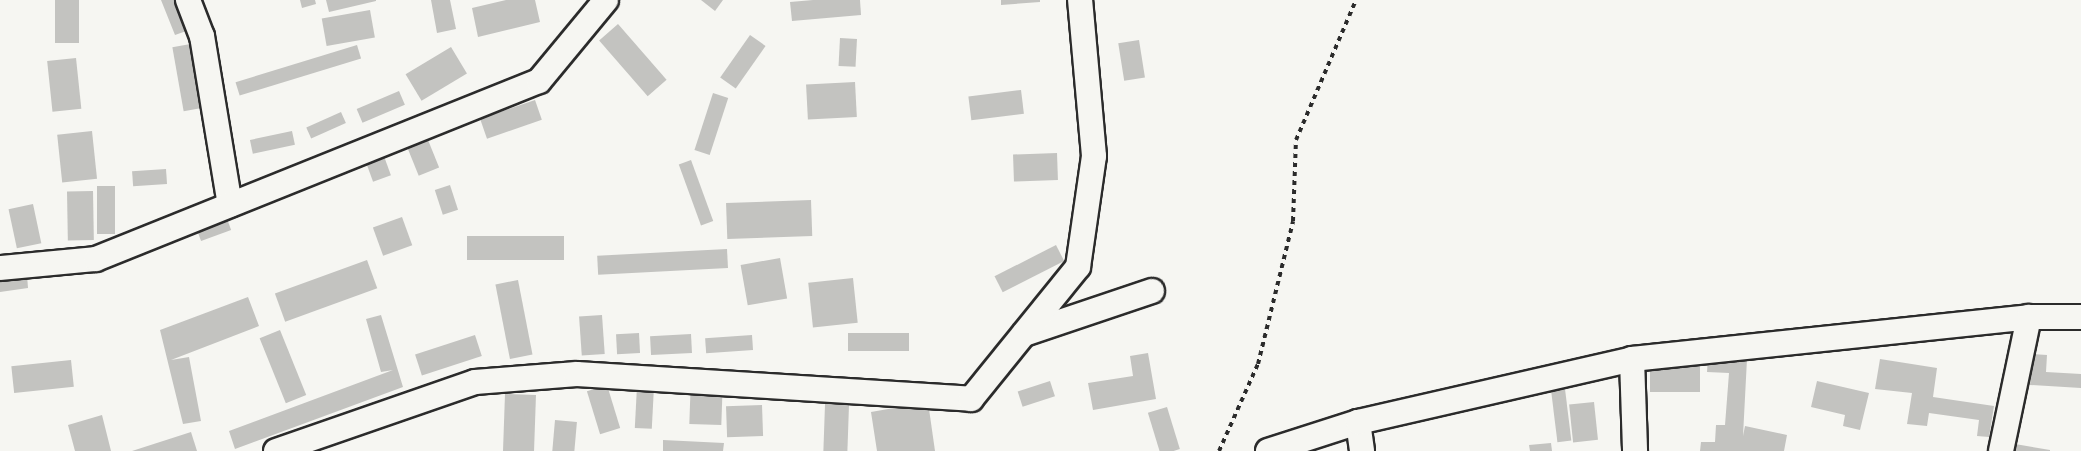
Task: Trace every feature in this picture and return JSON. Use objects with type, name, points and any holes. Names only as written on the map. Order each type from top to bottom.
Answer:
[{"type":"street","points":[[188,0],[202,36],[230,205]]},
{"type":"street","points":[[0,268],[96,259],[539,81],[606,0]]},
{"type":"street","points":[[276,451],[475,382],[577,374],[971,399],[1078,267],[1087,223],[1094,156],[1080,0]]},
{"type":"street","points":[[1024,334],[1152,291]]},
{"type":"street","points":[[1268,451],[1358,423],[1632,359],[2029,317],[2081,317]]},
{"type":"street","points":[[2001,451],[2029,317]]},
{"type":"street","points":[[1632,359],[1635,451]]},
{"type":"street","points":[[1358,423],[1362,451]]},
{"type":"path","points":[[1219,451],[1258,364],[1293,221],[1296,140],[1356,0]]},
{"type":"building","points":[[55,0],[79,0],[79,43],[55,43]]},
{"type":"building","points":[[161,0],[181,0],[192,29],[175,35]]},
{"type":"building","points":[[300,0],[315,0],[316,4],[302,8]]},
{"type":"building","points":[[326,0],[376,0],[376,1],[329,12]]},
{"type":"building","points":[[431,0],[450,0],[456,29],[437,33]]},
{"type":"building","points":[[506,0],[535,0],[540,22],[478,37],[472,8]]},
{"type":"building","points":[[701,0],[723,0],[715,11]]},
{"type":"building","points":[[860,0],[861,15],[792,21],[790,2]]},
{"type":"building","points":[[1001,0],[1040,0],[1040,2],[1001,5]]},
{"type":"building","points":[[370,10],[375,38],[327,46],[322,19]]},
{"type":"building","points":[[618,24],[667,80],[648,96],[599,40]]},
{"type":"building","points":[[750,35],[766,46],[736,88],[720,78]]},
{"type":"building","points":[[840,38],[857,39],[856,67],[839,66]]},
{"type":"building","points":[[1139,40],[1145,78],[1124,81],[1118,43]]},
{"type":"building","points":[[196,43],[207,107],[184,111],[172,47]]},
{"type":"building","points":[[357,45],[361,58],[240,96],[236,82]]},
{"type":"building","points":[[451,47],[467,74],[422,101],[406,74]]},
{"type":"building","points":[[76,58],[81,109],[52,112],[47,61]]},
{"type":"building","points":[[855,82],[857,117],[808,120],[806,85]]},
{"type":"building","points":[[1021,90],[1024,114],[971,120],[968,96]]},
{"type":"building","points":[[399,91],[405,105],[363,123],[357,109]]},
{"type":"building","points":[[713,93],[728,98],[710,155],[694,150]]},
{"type":"building","points":[[535,100],[542,120],[487,139],[480,119]]},
{"type":"building","points":[[341,112],[346,123],[311,138],[306,127]]},
{"type":"building","points":[[92,131],[97,179],[62,182],[57,135]]},
{"type":"building","points":[[292,131],[295,145],[253,154],[250,140]]},
{"type":"building","points":[[426,135],[439,167],[419,176],[406,143]]},
{"type":"building","points":[[381,148],[391,175],[373,182],[363,154]]},
{"type":"building","points":[[1057,153],[1058,180],[1014,182],[1013,155]]},
{"type":"building","points":[[691,160],[713,221],[701,226],[679,164]]},
{"type":"building","points":[[166,169],[167,184],[133,186],[132,171]]},
{"type":"building","points":[[450,185],[458,210],[443,215],[435,190]]},
{"type":"building","points":[[97,186],[115,186],[115,234],[97,234]]},
{"type":"building","points":[[67,191],[93,191],[94,240],[68,240]]},
{"type":"building","points":[[811,200],[812,236],[727,239],[726,203]]},
{"type":"building","points":[[33,204],[41,243],[17,248],[9,209]]},
{"type":"building","points":[[226,216],[231,230],[201,241],[196,227]]},
{"type":"building","points":[[402,217],[412,245],[383,256],[373,228]]},
{"type":"building","points":[[467,236],[564,236],[564,260],[467,260]]},
{"type":"building","points":[[1056,245],[1064,261],[1003,292],[995,276]]},
{"type":"building","points":[[727,249],[728,268],[598,275],[597,256]]},
{"type":"building","points":[[780,258],[787,298],[748,305],[741,265]]},
{"type":"building","points":[[367,260],[377,288],[285,322],[275,294]]},
{"type":"building","points":[[27,275],[28,288],[0,292],[0,280]]},
{"type":"building","points":[[853,278],[858,323],[813,327],[808,283]]},
{"type":"building","points":[[518,280],[533,355],[510,359],[495,284]]},
{"type":"building","points":[[248,297],[259,326],[171,360],[189,357],[201,421],[183,424],[160,330]]},
{"type":"building","points":[[381,315],[403,387],[235,449],[229,431],[393,370],[381,372],[366,319]]},
{"type":"building","points":[[602,315],[605,354],[582,356],[579,317]]},
{"type":"building","points":[[280,330],[306,395],[286,403],[260,338]]},
{"type":"building","points":[[639,333],[640,353],[617,354],[616,334]]},
{"type":"building","points":[[848,333],[909,333],[909,351],[848,351]]},
{"type":"building","points":[[691,334],[692,353],[651,355],[650,336]]},
{"type":"building","points":[[475,335],[482,356],[422,375],[415,354]]},
{"type":"building","points":[[752,335],[753,350],[706,353],[705,338]]},
{"type":"building","points":[[1148,353],[1156,399],[1093,410],[1088,383],[1133,376],[1130,356]]},
{"type":"building","points":[[2032,354],[2047,355],[2046,372],[2081,374],[2081,388],[2030,385]]},
{"type":"building","points":[[1708,357],[1747,359],[1743,436],[1745,426],[1787,435],[1784,451],[1700,451],[1701,442],[1715,442],[1716,425],[1725,425],[1729,373],[1707,372]]},
{"type":"building","points":[[1880,359],[1937,368],[1933,397],[1994,406],[1989,437],[1977,436],[1979,420],[1929,413],[1927,426],[1907,424],[1912,393],[1875,389]]},
{"type":"building","points":[[71,360],[74,387],[14,393],[11,366]]},
{"type":"building","points":[[1650,361],[1700,361],[1700,392],[1650,392]]},
{"type":"building","points":[[691,376],[723,377],[721,425],[689,424]]},
{"type":"building","points":[[826,376],[850,377],[847,451],[823,451]]},
{"type":"building","points":[[1050,381],[1055,396],[1023,407],[1018,392]]},
{"type":"building","points":[[1817,381],[1869,393],[1860,430],[1843,426],[1845,415],[1811,407]]},
{"type":"building","points":[[607,385],[620,428],[600,434],[587,391]]},
{"type":"building","points":[[637,386],[654,387],[652,429],[635,428]]},
{"type":"building","points":[[1565,389],[1571,441],[1557,442],[1551,391]]},
{"type":"building","points":[[505,394],[536,395],[534,451],[503,451]]},
{"type":"building","points":[[928,402],[935,451],[877,451],[871,412]]},
{"type":"building","points":[[1594,402],[1598,440],[1573,442],[1569,405]]},
{"type":"building","points":[[762,405],[763,436],[727,437],[726,406]]},
{"type":"building","points":[[1167,407],[1180,449],[1160,451],[1148,413]]},
{"type":"building","points":[[102,415],[111,451],[75,451],[68,425]]},
{"type":"building","points":[[555,420],[577,422],[574,451],[552,451]]},
{"type":"building","points":[[191,432],[197,451],[132,451]]},
{"type":"building","points":[[663,440],[724,443],[723,451],[663,451]]},
{"type":"building","points":[[1551,443],[1552,451],[1530,451],[1529,445]]},
{"type":"building","points":[[2015,444],[2050,450],[2050,451],[2014,451]]}]
